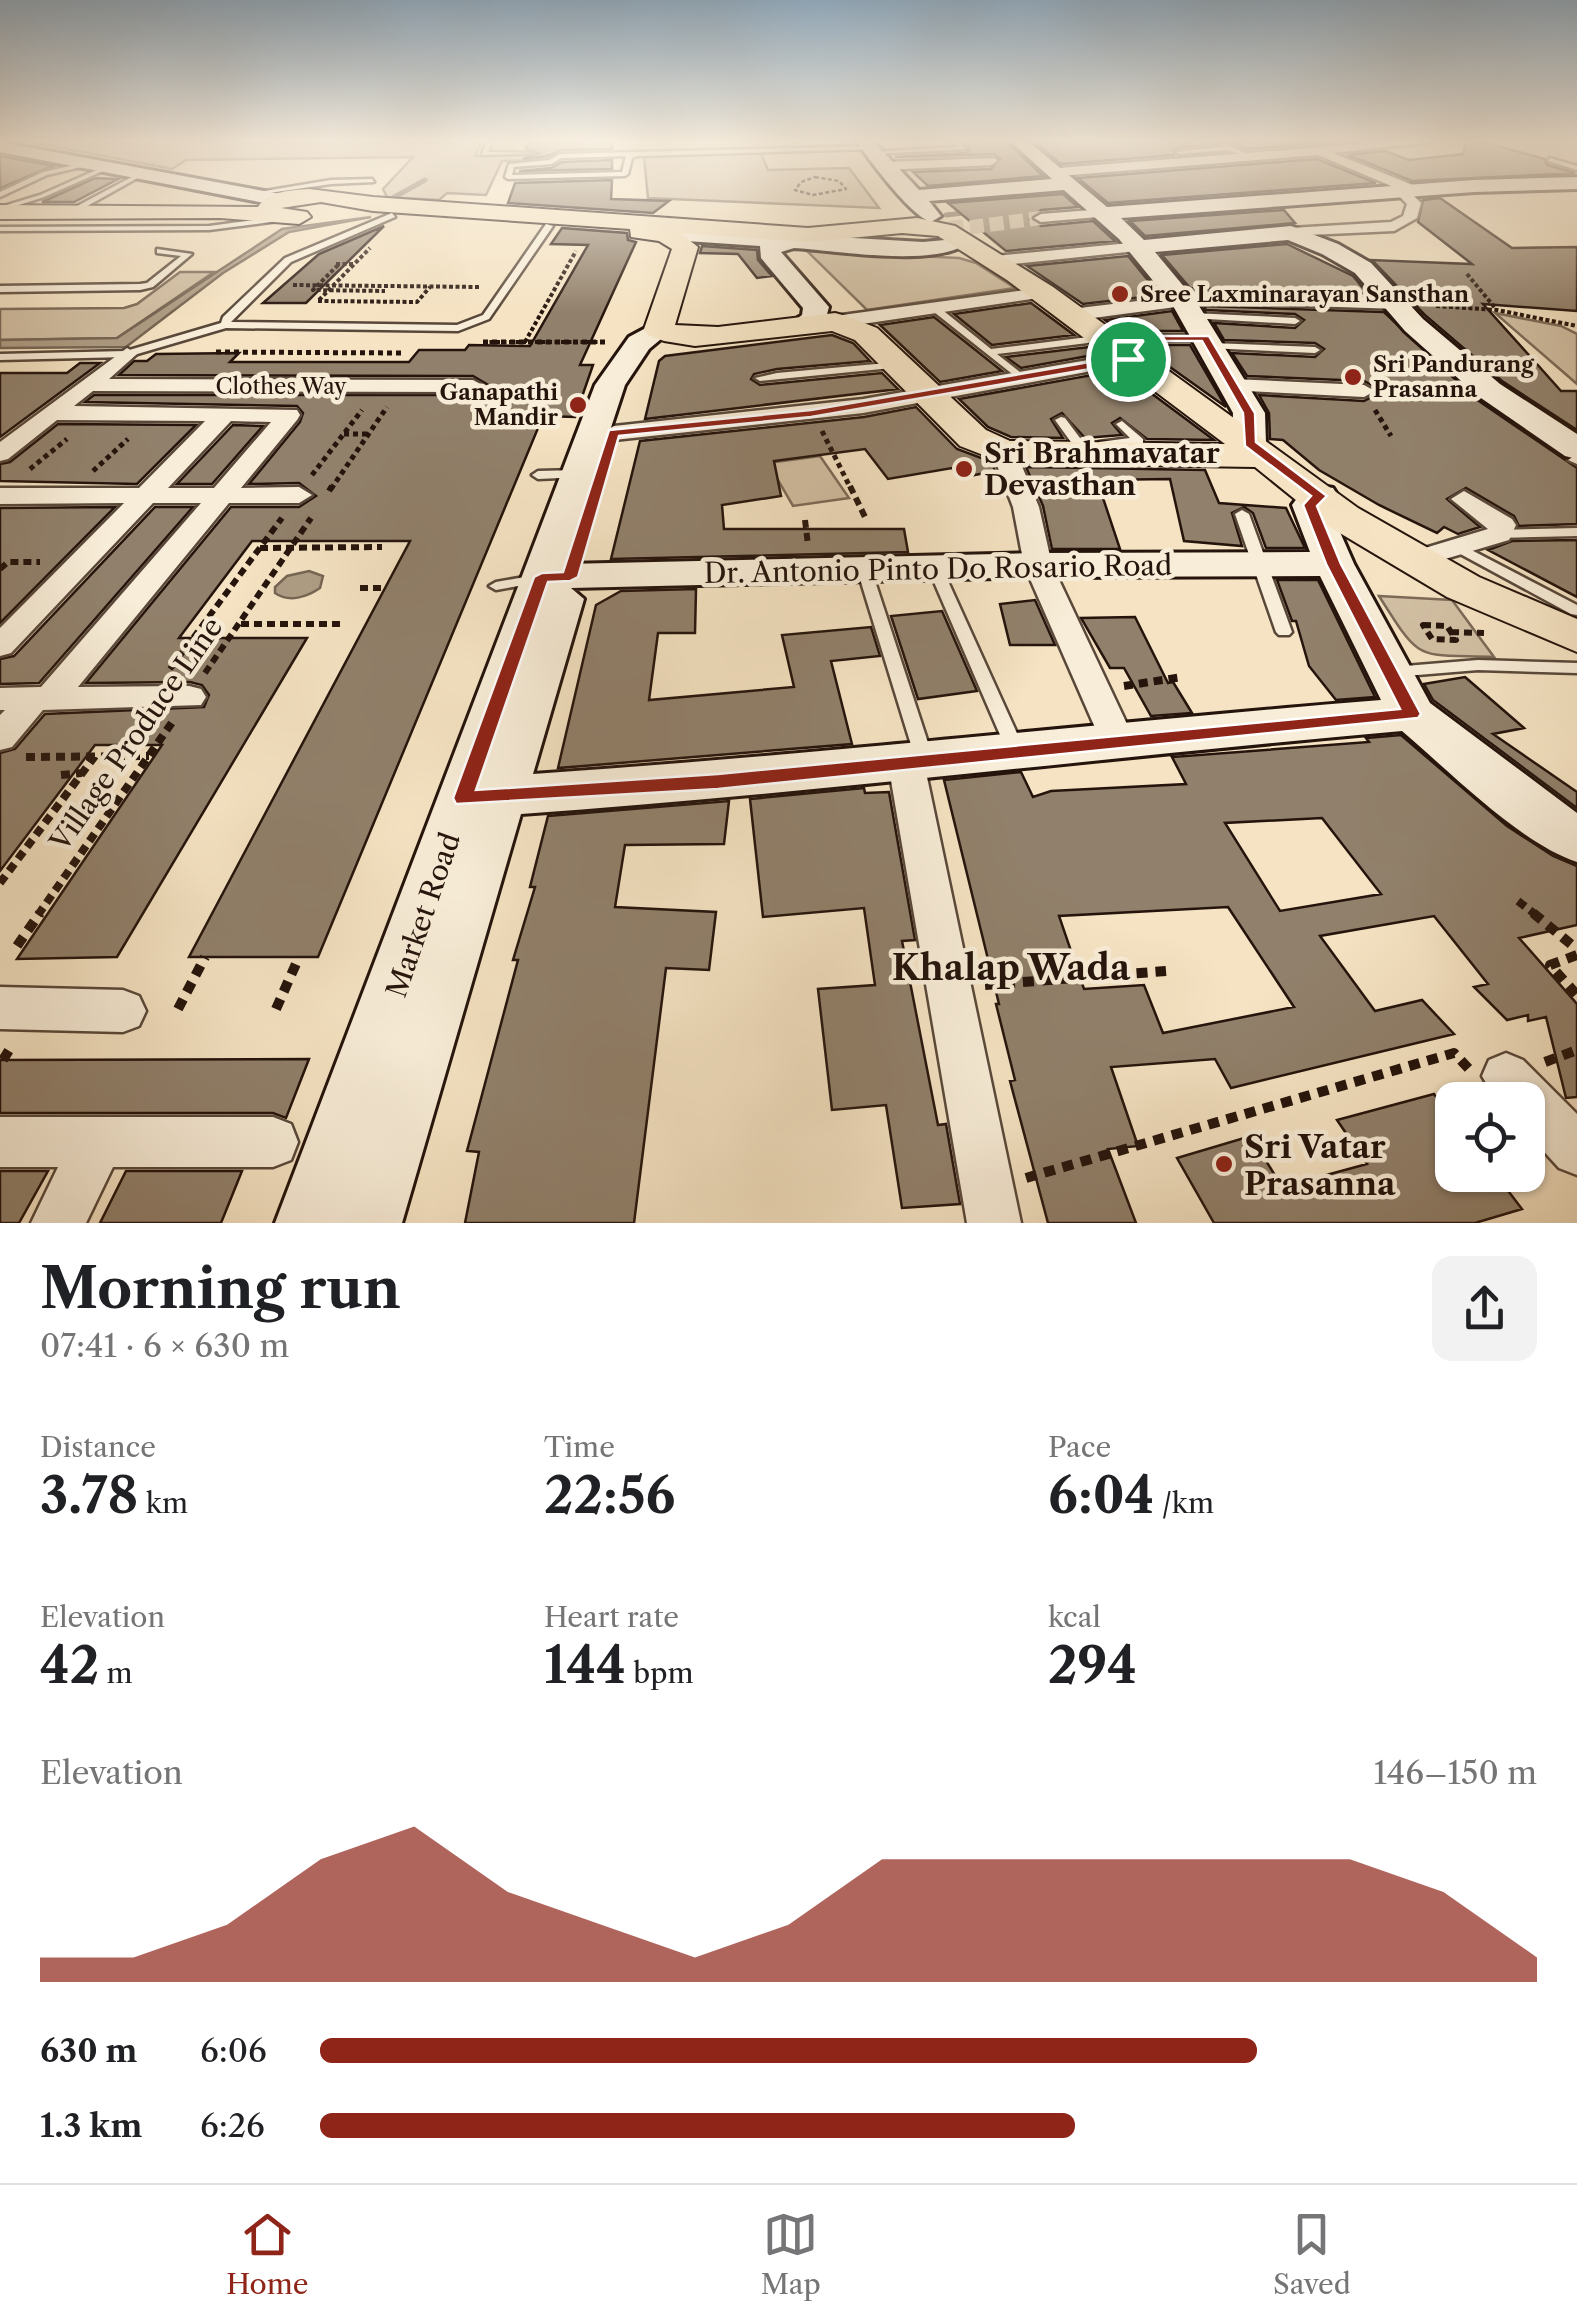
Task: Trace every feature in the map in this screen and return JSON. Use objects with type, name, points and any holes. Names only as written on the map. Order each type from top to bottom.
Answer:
[{"type":"main road","points":[[1,210],[272,206],[306,199]]},
{"type":"main road","points":[[345,199],[392,206],[701,229],[826,235],[952,233],[1071,315],[1202,414],[1255,438],[1343,517],[1463,587],[1577,637]]},
{"type":"main road","points":[[318,215],[340,209],[347,202],[345,199]]},
{"type":"main road","points":[[272,206],[318,215],[392,215],[665,234]]},
{"type":"main road","name":"Market Road","points":[[663,336],[685,247],[665,234]]},
{"type":"main road","points":[[663,336],[819,323],[866,334],[973,438],[1004,452],[1255,438]]},
{"type":"main road","points":[[1320,496],[1361,510],[1446,550],[1504,602]]},
{"type":"street","points":[[246,199],[272,206]]},
{"type":"street","points":[[665,234],[787,242],[896,235],[901,215],[895,199]]},
{"type":"street","points":[[914,199],[952,233]]},
{"type":"street","points":[[1088,199],[1140,247],[1194,320],[1233,385],[1255,438]]},
{"type":"street","points":[[1042,218],[1287,199]]},
{"type":"street","points":[[994,261],[1394,226],[1410,218],[1412,199]]},
{"type":"street","points":[[1291,233],[1362,268],[1399,304],[1414,325],[1489,390],[1576,456]]},
{"type":"street","points":[[787,242],[769,249],[769,253],[816,307],[815,319],[819,323],[937,310],[1039,292]]},
{"type":"street","points":[[1071,315],[1194,320],[1399,304]]},
{"type":"street","name":"Market Road","points":[[536,580],[614,433],[628,385],[663,336]]},
{"type":"street","name":"Market Road","points":[[364,1223],[483,797],[558,475],[610,385],[663,336]]},
{"type":"street","points":[[614,433],[811,413],[927,395],[1022,378],[1116,348]]},
{"type":"street","points":[[0,454],[127,354]]},
{"type":"street","name":"Clothes Way","points":[[88,385],[473,386]]},
{"type":"street","points":[[1233,385],[1364,391]]},
{"type":"street","points":[[52,413],[225,414]]},
{"type":"street","points":[[0,646],[225,414]]},
{"type":"street","name":"Clothes Way","points":[[10,747],[28,699],[222,496],[290,415],[225,414]]},
{"type":"street","points":[[1004,452],[1026,507],[1038,566],[1117,740]]},
{"type":"street","points":[[0,496],[222,496],[309,501]]},
{"type":"street","points":[[1320,496],[1310,505],[1334,564],[1400,693],[1516,798],[1577,840]]},
{"type":"street","points":[[1446,550],[1499,534],[1503,525],[1464,499]]},
{"type":"street","name":"Dr. Antonio Pinto Do Rosario Road","points":[[536,580],[864,569],[1334,564]]},
{"type":"street","points":[[483,797],[718,781],[1117,740],[1400,693]]},
{"type":"street","points":[[28,699],[189,697]]},
{"type":"street","points":[[915,762],[949,988],[991,1206]]},
{"type":"street","name":"Market Road","points":[[313,1223],[483,797]]},
{"type":"street","points":[[0,1008],[123,1010]]},
{"type":"street","points":[[1506,1076],[1577,1150]]},
{"type":"street","points":[[0,1142],[273,1142]]},
{"type":"street","points":[[58,1223],[100,1142]]},
{"type":"lane","points":[[1,210],[33,199]]},
{"type":"lane","points":[[75,209],[94,199]]},
{"type":"lane","points":[[1,210],[224,227],[289,199]]},
{"type":"lane","points":[[226,325],[226,319],[288,260],[392,215]]},
{"type":"lane","points":[[0,357],[127,354],[226,325],[413,329],[475,324],[486,317],[549,226]]},
{"type":"lane","points":[[0,289],[150,284],[188,254],[160,251]]},
{"type":"lane","points":[[937,310],[1022,378]]},
{"type":"lane","points":[[1194,320],[1316,350]]},
{"type":"lane","points":[[989,352],[1116,348],[1194,320],[1295,321]]},
{"type":"lane","points":[[760,378],[821,369],[838,373],[898,366]]},
{"type":"lane","points":[[1061,420],[1082,449],[1139,442],[1122,424]]},
{"type":"lane","points":[[1242,514],[1284,632]]},
{"type":"lane","points":[[1499,534],[1577,532]]},
{"type":"lane","points":[[1446,550],[1576,611]]},
{"type":"lane","points":[[935,568],[1016,751]]},
{"type":"lane","points":[[864,569],[915,762]]},
{"type":"lane","points":[[1400,693],[1478,665],[1577,668]]},
{"type":"path","points":[[525,342],[576,251]]},
{"type":"path","points":[[339,264],[313,290],[385,292]]},
{"type":"path","points":[[1468,274],[1497,310]]},
{"type":"path","points":[[290,285],[486,287]]},
{"type":"path","points":[[334,285],[318,301],[417,302],[431,286]]},
{"type":"path","points":[[376,302],[390,286]]},
{"type":"path","points":[[1444,306],[1497,310],[1577,326]]},
{"type":"path","points":[[467,342],[663,336]]},
{"type":"path","points":[[397,362],[403,353]]},
{"type":"path","points":[[328,492],[368,434],[390,386]]},
{"type":"path","points":[[291,548],[317,468],[343,434],[390,386]]},
{"type":"path","points":[[546,394],[550,386]]},
{"type":"path","points":[[1364,391],[1427,393]]},
{"type":"path","points":[[28,471],[99,413]]},
{"type":"path","points":[[811,413],[865,517]]},
{"type":"path","points":[[66,495],[155,414]]},
{"type":"path","points":[[343,434],[368,434]]},
{"type":"path","points":[[148,698],[260,548],[309,501]]},
{"type":"path","points":[[260,548],[382,547]]},
{"type":"path","name":"Village Produce Line","points":[[16,946],[291,548]]},
{"type":"path","points":[[0,570],[8,562]]},
{"type":"path","points":[[360,588],[385,588]]},
{"type":"path","points":[[239,624],[340,624]]},
{"type":"path","points":[[1422,625],[1447,626],[1456,640],[1432,638],[1422,625]]},
{"type":"path","points":[[1094,689],[1119,690],[1128,684],[1182,678]]},
{"type":"path","points":[[10,747],[95,756],[150,756]]},
{"type":"path","points":[[0,883],[95,756]]},
{"type":"path","points":[[61,775],[82,774]]},
{"type":"path","points":[[1518,901],[1577,952],[1550,965],[1577,995]]},
{"type":"path","points":[[178,1010],[205,957]]},
{"type":"path","points":[[276,1009],[299,957]]},
{"type":"path","points":[[949,988],[1166,970]]},
{"type":"path","points":[[991,1206],[1454,1053],[1477,1077],[1506,1076]]},
{"type":"shaded area","points":[[673,199],[872,199],[879,208]]},
{"type":"shaded area","points":[[371,217],[289,232],[223,273],[126,347],[0,348],[0,340],[117,338],[282,229]]},
{"type":"shaded area","points":[[807,251],[959,258],[976,263],[1015,288],[867,310]]},
{"type":"shaded area","points":[[180,272],[214,272],[117,338],[0,340],[0,309],[124,308],[137,304]]},
{"type":"shaded area","points":[[1495,313],[1561,326],[1577,334],[1577,384]]},
{"type":"shaded area","points":[[820,456],[849,498],[793,506],[768,463]]},
{"type":"shaded area","points":[[309,571],[323,576],[320,588],[298,598],[275,593],[275,587],[287,576]]},
{"type":"shaded area","points":[[1379,596],[1452,600],[1494,657],[1423,651],[1404,634]]},
{"type":"building","points":[[48,199],[80,199],[74,202],[42,202]]},
{"type":"building","points":[[509,199],[669,201],[653,213],[508,203]]},
{"type":"building","points":[[1069,199],[1078,207],[1041,210],[1030,219],[1041,226],[1093,221],[1115,241],[1006,251],[948,203]]},
{"type":"building","points":[[1103,199],[1161,199],[1108,203]]},
{"type":"building","points":[[1442,199],[1512,248],[1577,247],[1577,311],[1483,304],[1561,391],[1577,391],[1577,430],[1502,381],[1426,316],[1372,260],[1472,264],[1418,222],[1423,200]]},
{"type":"building","points":[[1284,210],[1295,223],[1145,236],[1130,221]]},
{"type":"building","points":[[384,226],[306,303],[263,303],[319,254]]},
{"type":"building","points":[[562,228],[627,233],[628,240],[636,242],[580,365],[593,365],[575,417],[543,416],[318,957],[189,957],[410,541],[252,541],[179,638],[307,638],[117,957],[17,959],[162,745],[95,745],[0,871],[0,753],[15,749],[45,714],[204,707],[209,695],[202,685],[190,682],[86,683],[231,507],[299,507],[316,496],[299,483],[249,484],[300,422],[303,413],[297,406],[85,402],[94,395],[475,395],[488,385],[473,376],[119,375],[134,361],[147,361],[156,354],[239,353],[230,362],[409,362],[419,350],[465,350],[469,345],[530,346],[588,245],[551,244]]},
{"type":"building","points":[[1287,244],[1353,276],[1368,294],[1190,288],[1162,255]]},
{"type":"building","points":[[702,246],[757,250],[758,260],[772,276],[757,278],[738,254],[700,253]]},
{"type":"building","points":[[1128,256],[1160,295],[1083,304],[1027,266]]},
{"type":"building","points":[[1031,303],[1074,335],[992,345],[954,314]]},
{"type":"building","points":[[1204,306],[1384,312],[1476,399],[1577,468],[1577,524],[1519,526],[1514,516],[1466,488],[1447,499],[1480,527],[1458,534],[1444,527],[1437,533],[1319,470],[1283,440],[1270,439],[1269,413],[1259,395],[1364,401],[1377,394],[1377,388],[1364,381],[1247,376],[1232,353],[1315,357],[1324,349],[1315,343],[1224,340],[1214,323],[1295,328],[1304,320],[1295,314],[1206,310]]},
{"type":"building","points":[[1172,311],[1183,331],[1120,331],[1105,320]]},
{"type":"building","points":[[934,317],[1002,371],[940,382],[880,325]]},
{"type":"building","points":[[832,335],[853,343],[870,361],[777,369],[754,374],[751,379],[760,385],[882,373],[898,389],[645,419],[659,361],[665,356]]},
{"type":"building","points":[[1139,345],[1190,345],[1226,407]]},
{"type":"building","points":[[1089,347],[1099,354],[1021,368],[1006,357]]},
{"type":"building","points":[[80,363],[100,363],[0,437],[0,373],[67,373]]},
{"type":"building","points":[[1120,370],[1214,440],[1147,439],[1120,418],[1112,423],[1122,435],[1085,438],[1062,413],[1051,419],[1063,438],[1011,437],[988,427],[959,399]]},
{"type":"building","points":[[916,407],[957,449],[992,462],[995,471],[960,478],[952,468],[888,479],[865,449],[774,461],[781,496],[722,505],[724,529],[904,529],[908,552],[611,559],[640,441],[864,417]]},
{"type":"building","points":[[58,424],[196,425],[137,484],[0,481],[0,464],[10,462]]},
{"type":"building","points":[[233,425],[263,426],[212,484],[177,484]]},
{"type":"building","points":[[1026,467],[1205,470],[1219,503],[1286,508],[1305,548],[1266,548],[1253,513],[1244,507],[1232,513],[1242,546],[1184,541],[1170,479],[1097,480],[1120,549],[1052,549],[1043,506]]},
{"type":"building","points":[[115,507],[0,623],[0,508]]},
{"type":"building","points":[[155,507],[193,507],[39,683],[0,684],[0,659],[14,656]]},
{"type":"building","points":[[1577,540],[1577,597],[1488,550],[1512,541]]},
{"type":"building","points":[[1277,580],[1318,580],[1375,697],[1336,700],[1309,666],[1296,621],[1292,621]]},
{"type":"building","points":[[696,589],[695,633],[658,633],[649,700],[794,687],[782,635],[871,627],[880,656],[831,661],[852,744],[558,768],[596,605],[621,591]]},
{"type":"building","points":[[1035,600],[1055,645],[1010,645],[1000,604]]},
{"type":"building","points":[[942,611],[977,691],[918,699],[891,616]]},
{"type":"building","points":[[1135,617],[1168,683],[1173,682],[1192,713],[1151,716],[1124,668],[1110,668],[1081,618]]},
{"type":"building","points":[[1465,677],[1524,728],[1493,734],[1577,792],[1577,808],[1433,700],[1424,684]]},
{"type":"building","points":[[1401,735],[1507,826],[1553,856],[1577,866],[1577,925],[1519,938],[1577,1004],[1577,1097],[1566,1098],[1546,1017],[1528,1021],[1528,1015],[1507,1020],[1474,987],[1488,984],[1434,916],[1320,936],[1375,1011],[1422,1000],[1454,1034],[1231,1088],[1215,1059],[1111,1067],[1138,1146],[1108,1149],[1136,1223],[1048,1223],[1010,1081],[1015,1080],[999,1004],[944,780],[1021,772],[1033,797],[1051,791],[1186,784],[1172,757],[1369,742],[1366,738]],"holes":[[[1322,818],[1381,894],[1280,911],[1225,823]],[[1228,907],[1294,1007],[1163,1033],[1144,985],[1084,989],[1059,916]]]},
{"type":"building","points":[[864,788],[865,793],[889,792],[915,940],[902,941],[938,1125],[946,1124],[960,1204],[902,1208],[886,1105],[832,1110],[818,989],[875,985],[864,908],[763,917],[750,799]]},
{"type":"building","points":[[729,801],[724,844],[625,845],[615,907],[716,912],[709,970],[666,968],[634,1223],[465,1223],[479,1152],[467,1151],[518,960],[513,960],[535,887],[530,887],[548,816]]},
{"type":"building","points":[[309,1059],[286,1118],[273,1113],[0,1113],[0,1060]]},
{"type":"building","points":[[1434,1094],[1435,1192],[1509,1192],[1522,1209],[1475,1223],[1214,1223],[1177,1158],[1251,1136],[1282,1187],[1367,1164],[1337,1120]]},
{"type":"building","points":[[0,1171],[48,1171],[19,1223],[0,1223]]},
{"type":"building","points":[[126,1171],[242,1171],[221,1223],[100,1223]]},
{"type":"waterway","points":[[946,215],[972,212]]},
{"type":"tunnel","points":[[963,228],[950,230],[1041,218]]},
{"type":"place","name":"Sree Laxminarayan Sansthan","points":[[1120,294]]},
{"type":"place","name":"Sri Pandurang Prasanna","points":[[1353,377]]},
{"type":"place","name":"Ganapathi Mandir","points":[[578,405]]},
{"type":"place","name":"Sri Brahmavatar Devasthan","points":[[964,469]]},
{"type":"place","name":"Sri Vatar Prasanna","points":[[1224,1164]]},
{"type":"district","name":"Khalap Wada","points":[[1011,967]]},
{"type":"route","points":[[1104,338],[1206,338],[1249,413],[1249,444],[1320,496],[1310,505],[1334,564],[1412,714],[718,781],[464,798],[542,577],[570,577],[614,433],[811,413],[1128,359],[1104,338]]}]
